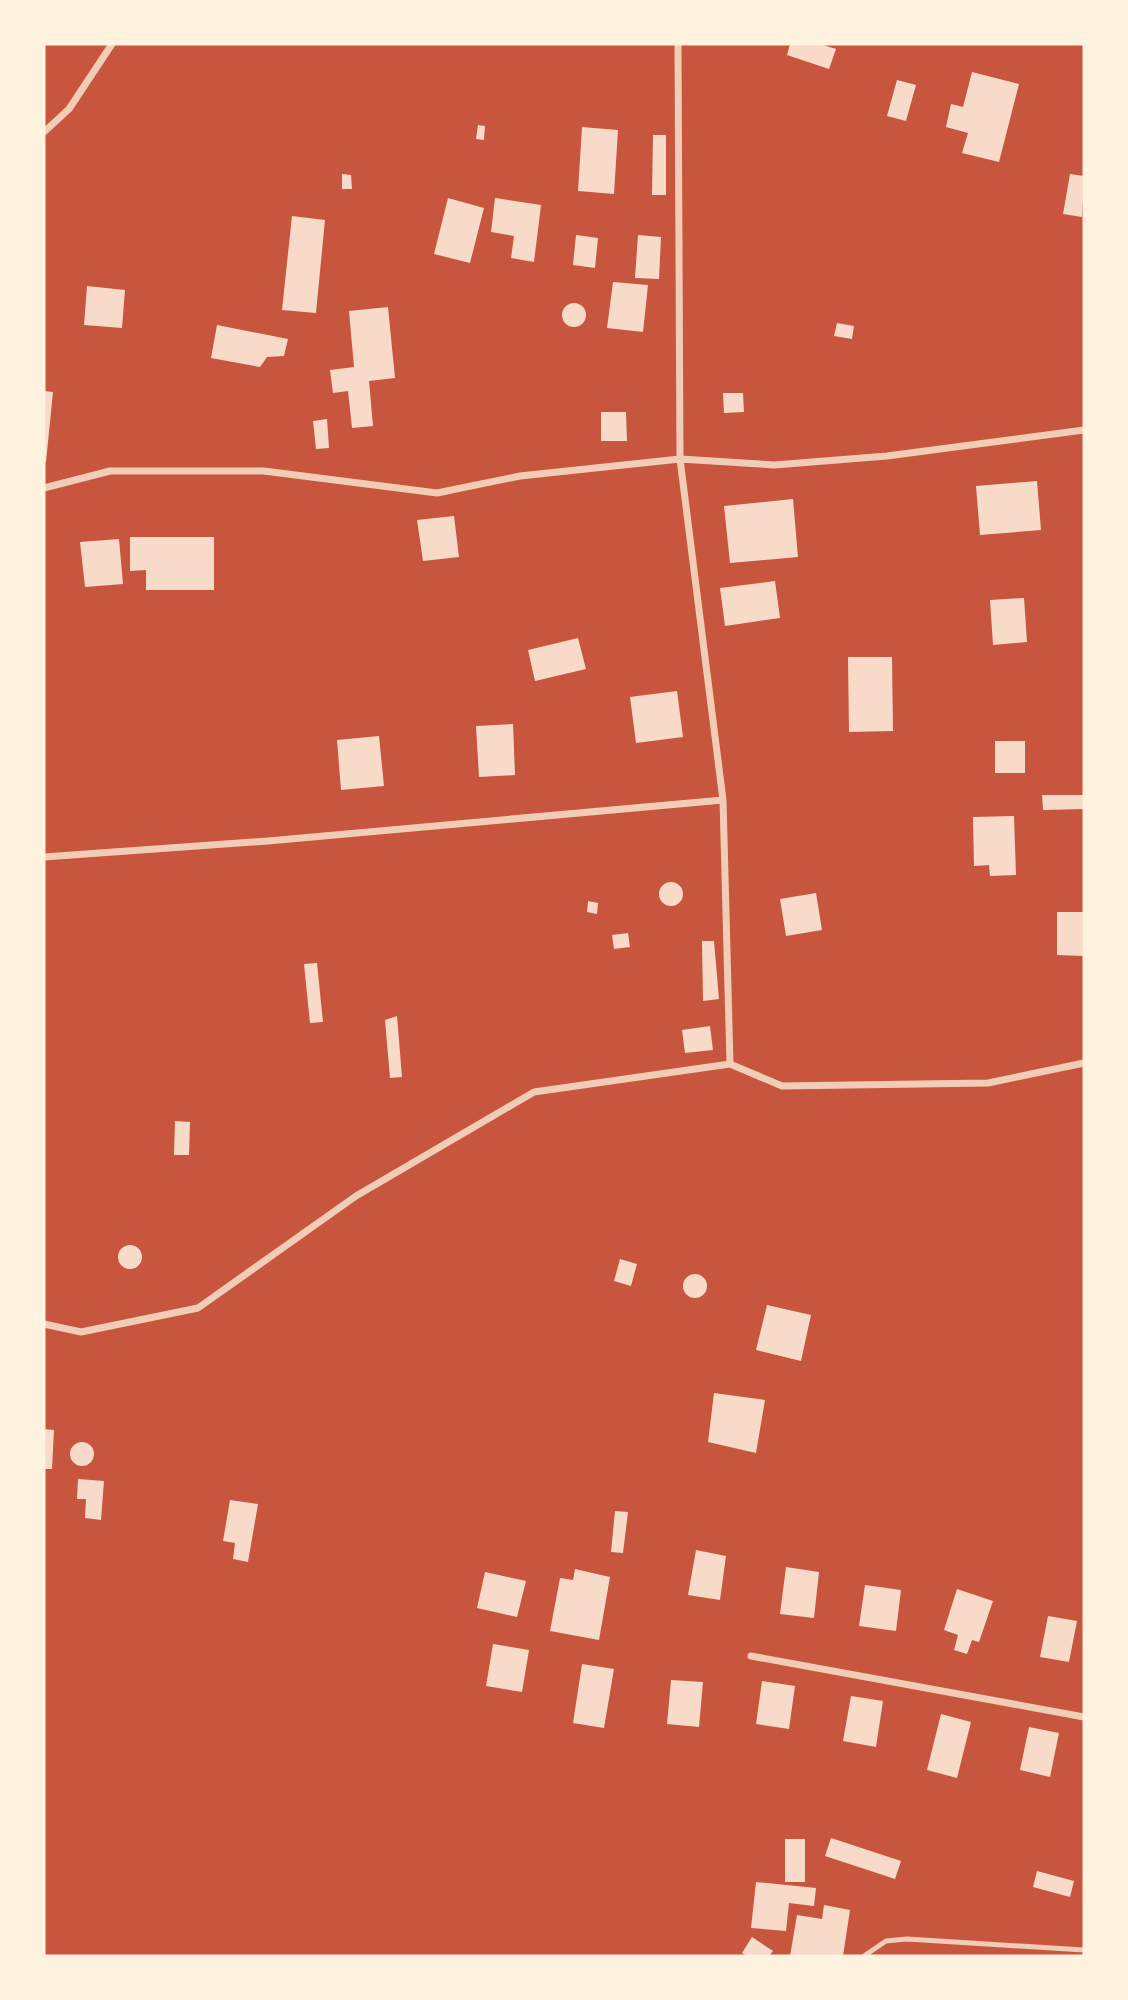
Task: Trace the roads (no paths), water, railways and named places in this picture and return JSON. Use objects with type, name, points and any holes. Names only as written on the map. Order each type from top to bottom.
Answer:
[{"type":"street","points":[[44,132],[69,109],[112,44]]},
{"type":"street","points":[[678,44],[680,459],[723,800],[730,1065]]},
{"type":"street","points":[[44,488],[110,471],[264,471],[437,494],[520,476],[680,459],[774,465],[887,456],[1084,430]]},
{"type":"street","points":[[44,857],[268,841],[723,800]]},
{"type":"street","points":[[44,1324],[81,1332],[198,1308],[356,1196],[534,1092],[730,1065],[782,1086],[988,1083],[1084,1063]]},
{"type":"street","points":[[751,1656],[1084,1717]]},
{"type":"lane","points":[[864,1956],[886,1941],[907,1939],[1084,1950]]}]
